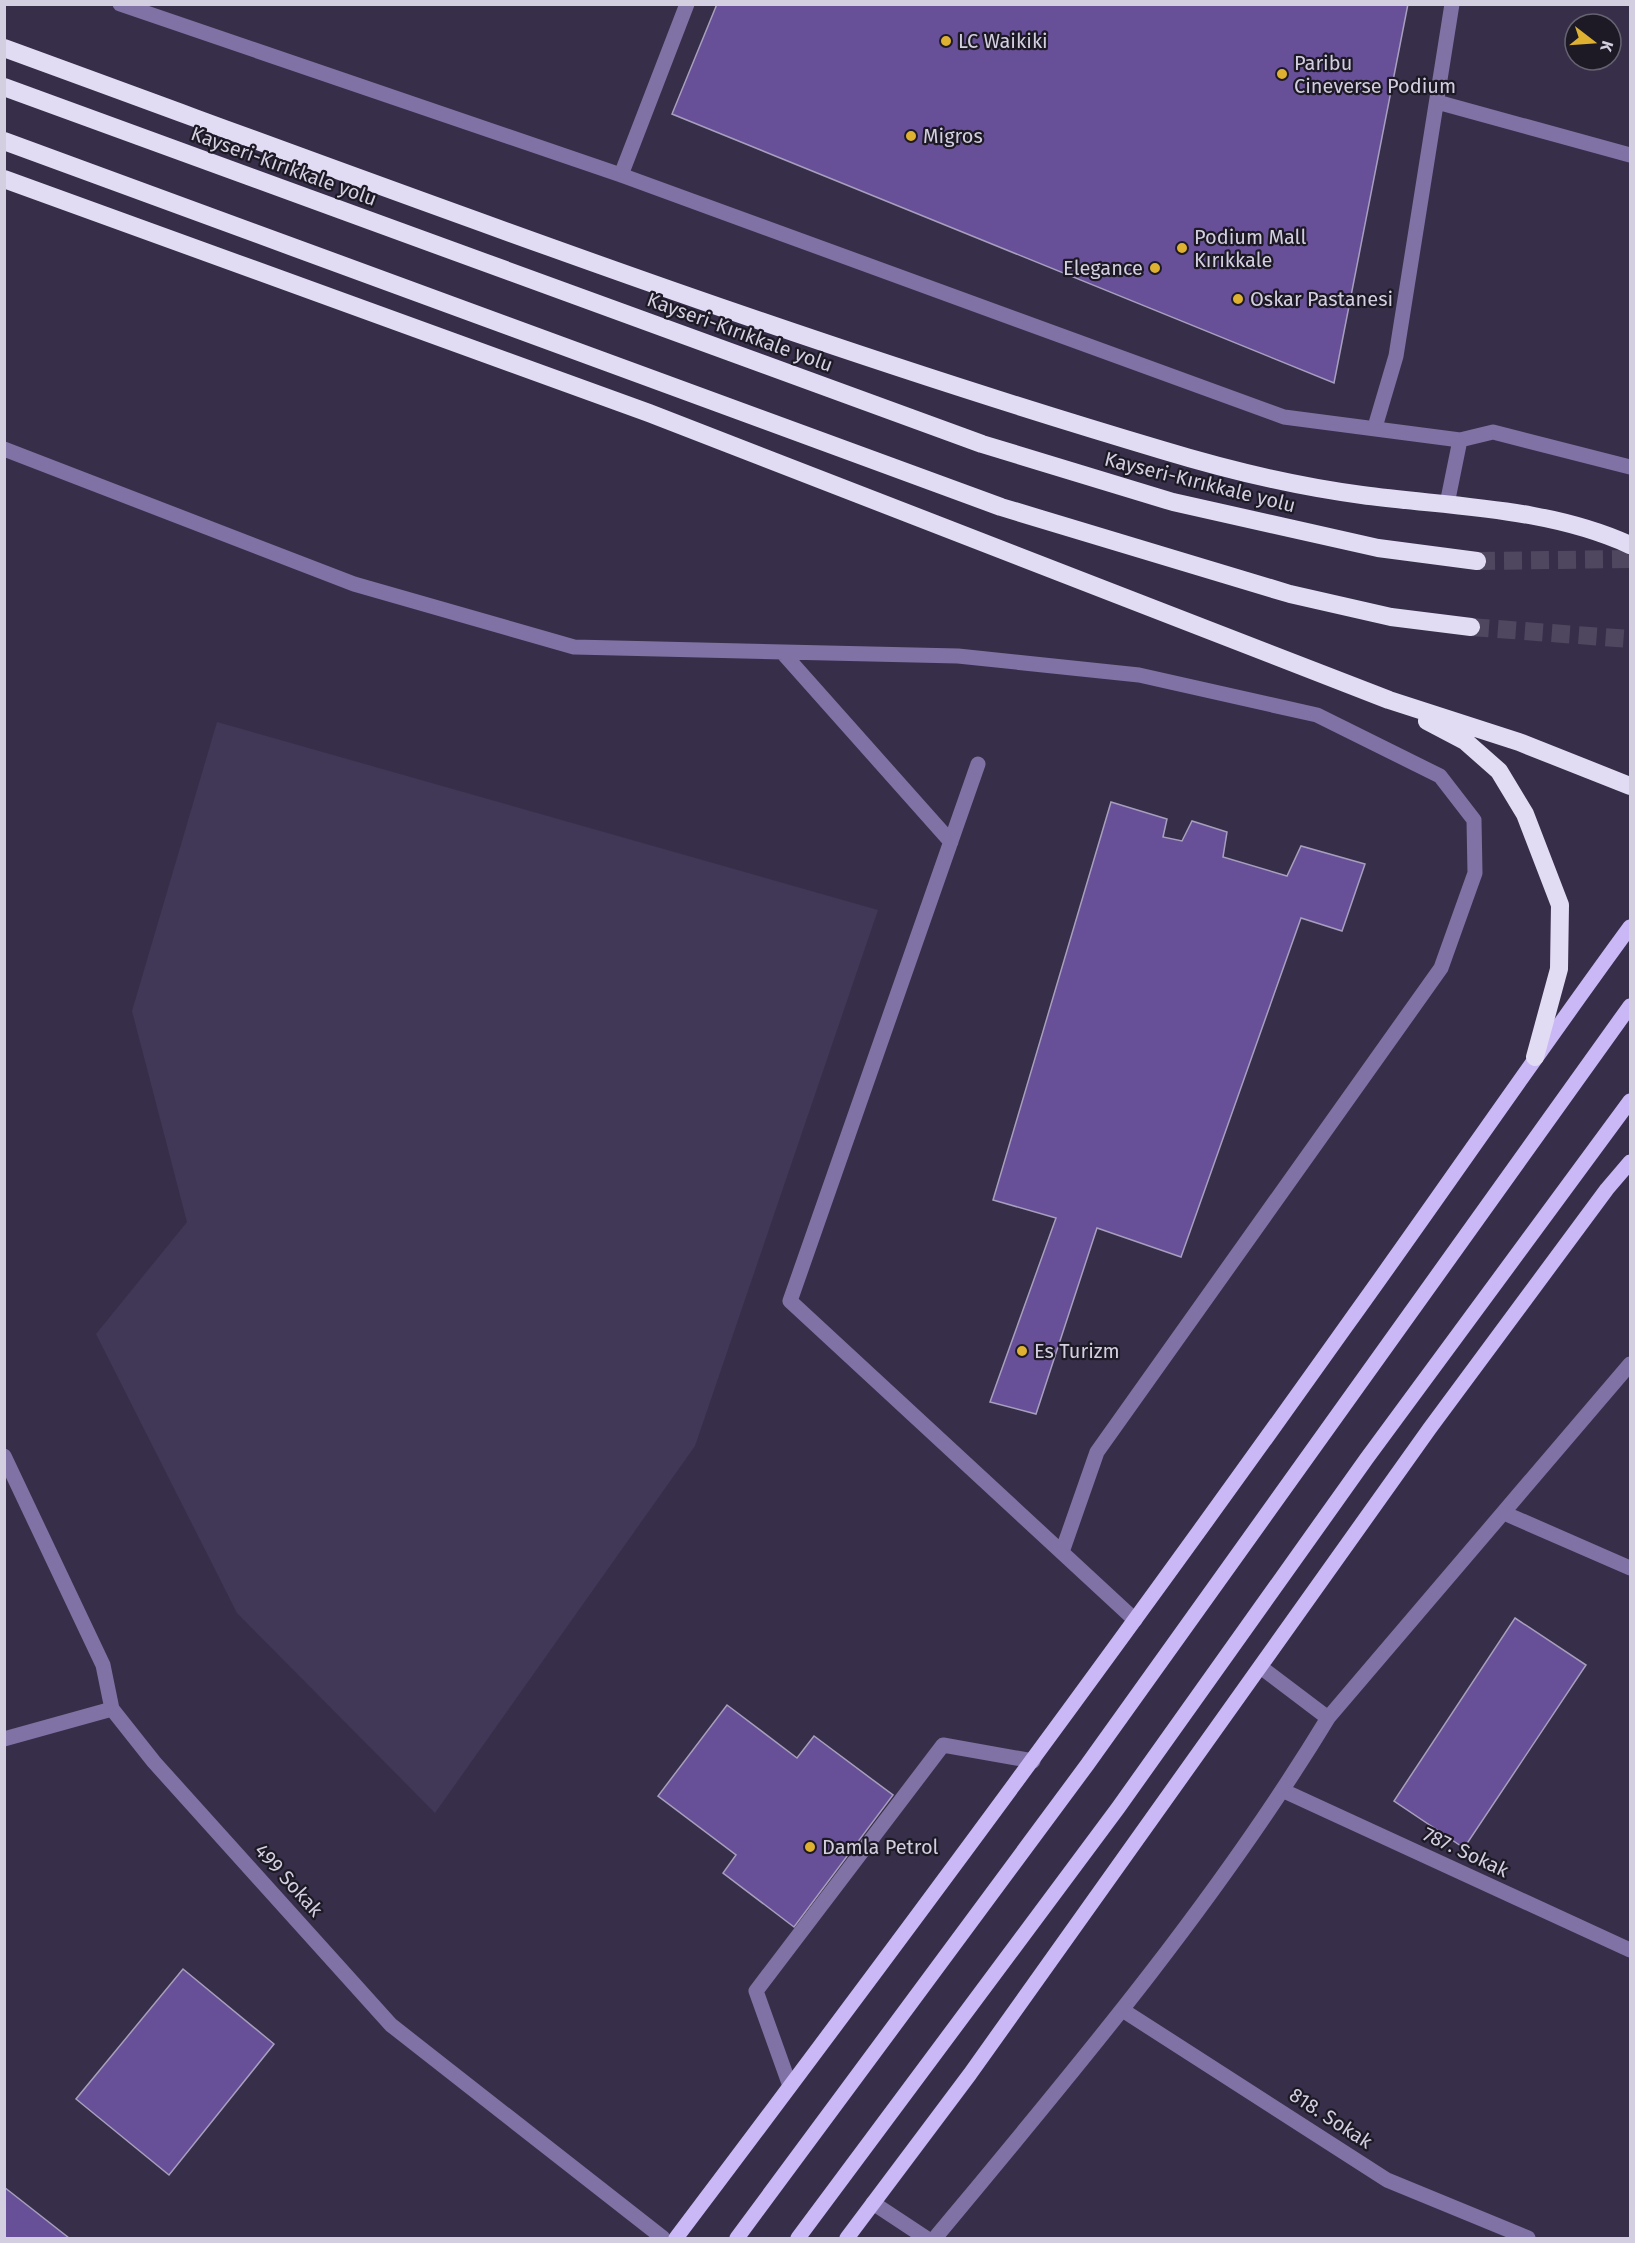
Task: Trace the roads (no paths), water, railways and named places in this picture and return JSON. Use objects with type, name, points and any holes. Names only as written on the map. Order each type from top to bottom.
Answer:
[{"type":"highway","points":[[4,48],[818,342],[1029,409],[1256,477],[1362,495],[1447,504],[1552,520],[1630,544]]},
{"type":"highway","name":"Kayseri-Kırıkkale yolu","points":[[4,87],[982,444],[1173,502],[1378,548],[1477,561]]},
{"type":"highway","points":[[4,141],[1001,507],[1290,594],[1391,617],[1471,627]]},
{"type":"highway","points":[[4,179],[648,413],[1389,700],[1520,742],[1630,786]]},
{"type":"highway","points":[[1389,700],[1465,741],[1499,771],[1525,814],[1545,861],[1560,905],[1559,969],[1535,1057]]},
{"type":"main road","points":[[675,2238],[1033,1761],[1348,1325],[1535,1057],[1630,927]]},
{"type":"main road","points":[[736,2238],[1087,1765],[1630,1006]]},
{"type":"main road","points":[[798,2238],[1118,1808],[1367,1458],[1630,1101]]},
{"type":"main road","points":[[847,2238],[970,2074],[1262,1668],[1430,1428],[1607,1189],[1630,1162]]},
{"type":"street","points":[[120,4],[621,175],[1284,417],[1375,427],[1460,440],[1493,432],[1630,467]]},
{"type":"street","points":[[621,175],[687,4]]},
{"type":"street","points":[[1375,427],[1396,356],[1452,4]]},
{"type":"street","points":[[1437,102],[1630,155]]},
{"type":"street","points":[[1447,504],[1460,440]]},
{"type":"street","points":[[4,449],[354,584],[574,647],[958,656],[1139,675],[1317,715],[1440,776],[1474,820],[1475,873],[1441,968],[1097,1452],[1062,1552]]},
{"type":"street","points":[[782,652],[951,842]]},
{"type":"street","points":[[978,764],[790,1301],[1135,1620]]},
{"type":"street","points":[[935,2238],[1124,2010],[1284,1791],[1328,1718],[1630,1364]]},
{"type":"street","name":"499 Sokak","points":[[4,1455],[103,1665],[112,1708],[154,1762],[392,2025],[663,2238]]},
{"type":"street","points":[[1504,1512],[1630,1569]]},
{"type":"street","points":[[1262,1668],[1328,1718]]},
{"type":"street","points":[[4,1739],[112,1708]]},
{"type":"street","points":[[790,2086],[756,1992],[943,1745],[1033,1761]]},
{"type":"street","name":"787. Sokak","points":[[1284,1791],[1630,1950]]},
{"type":"street","name":"818. Sokak","points":[[1124,2010],[1387,2180],[1528,2238]]},
{"type":"street","points":[[873,2203],[926,2238]]},
{"type":"tunnel","points":[[1477,561],[1630,559]]},
{"type":"tunnel","points":[[1471,627],[1630,639]]},
{"type":"place","name":"LC Waikiki","points":[[946,41]]},
{"type":"place","name":"Paribu Cineverse Podium","points":[[1282,74]]},
{"type":"place","name":"Migros","points":[[911,136]]},
{"type":"place","name":"Podium Mall Kırıkkale","points":[[1182,248]]},
{"type":"place","name":"Elegance","points":[[1155,268]]},
{"type":"place","name":"Oskar Pastanesi","points":[[1238,299]]},
{"type":"place","name":"Es Turizm","points":[[1022,1351]]},
{"type":"place","name":"Damla Petrol","points":[[810,1847]]}]
